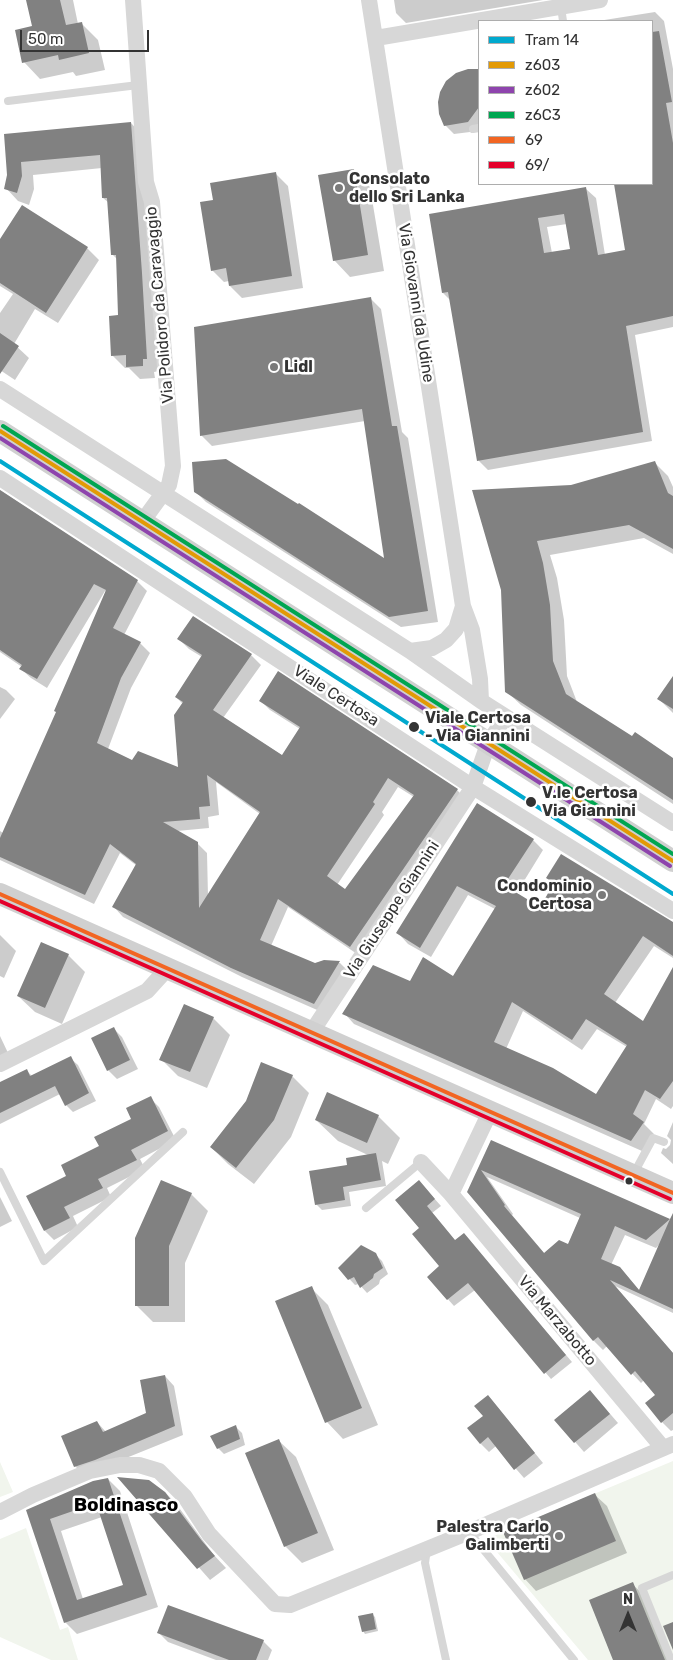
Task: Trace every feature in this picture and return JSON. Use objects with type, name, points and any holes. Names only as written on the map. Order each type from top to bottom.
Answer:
[{"type":"main road","points":[[0,431],[673,861]]},
{"type":"main road","points":[[0,894],[673,1193]]},
{"type":"street","name":"Via Polidoro da Caravaggio","points":[[133,0],[146,182],[152,202],[173,466],[169,485],[164,494]]},
{"type":"street","name":"Via Giovanni da Udine","points":[[369,0],[463,606],[472,630],[480,679],[481,701]]},
{"type":"street","points":[[496,20],[562,14],[600,0]]},
{"type":"street","points":[[376,38],[478,23]]},
{"type":"street","points":[[0,389],[410,651],[481,701],[673,823]]},
{"type":"street","name":"Viale Certosa","points":[[0,478],[474,787],[673,911]]},
{"type":"street","points":[[142,522],[164,494]]},
{"type":"street","name":"Via Giovanni da Udine","points":[[410,651],[432,648],[446,640],[456,629],[463,606]]},
{"type":"street","name":"Via Giuseppe Giannini","points":[[311,1033],[474,787],[488,744],[504,716]]},
{"type":"street","points":[[0,1064],[147,991],[167,969]]},
{"type":"street","points":[[451,1194],[490,1112]]},
{"type":"street","name":"Via Marzabotto","points":[[421,1162],[451,1194],[668,1446]]},
{"type":"street","points":[[0,1512],[33,1495],[90,1471],[120,1465],[139,1465],[159,1471],[185,1497],[209,1534],[275,1604],[290,1605],[469,1532],[668,1446]]},
{"type":"lane","points":[[8,101],[138,85]]},
{"type":"lane","points":[[0,1172],[44,1260],[183,1132]]},
{"type":"lane","points":[[633,1175],[653,1138],[664,1142]]},
{"type":"lane","points":[[366,1208],[421,1162]]},
{"type":"lane","points":[[469,1532],[574,1660]]},
{"type":"lane","points":[[427,1549],[425,1563],[446,1660]]},
{"type":"lane","points":[[672,1660],[642,1588],[673,1576]]},
{"type":"shaded area","points":[[673,1461],[673,1660],[588,1660],[486,1539]]},
{"type":"shaded area","points":[[0,1462],[13,1492],[0,1497]]},
{"type":"shaded area","points":[[26,1528],[60,1630],[68,1627],[78,1660],[51,1660],[0,1637],[0,1539]]},
{"type":"building","points":[[26,0],[60,0],[66,25],[82,22],[89,53],[59,60],[58,55],[22,63],[15,30],[32,26]]},
{"type":"building","points":[[659,31],[672,102],[666,103],[673,143],[673,316],[626,326],[643,432],[477,461],[448,292],[442,293],[429,214],[586,187],[598,255],[625,250],[614,185],[653,185],[653,32]],"holes":[[[564,214],[570,249],[544,253],[538,218]]]},
{"type":"building","points":[[468,69],[478,69],[478,108],[468,122],[444,126],[439,114],[438,102],[440,92],[446,81],[456,73]]},
{"type":"building","points":[[131,122],[147,359],[143,359],[143,366],[126,367],[126,355],[111,356],[109,316],[118,315],[116,255],[111,255],[107,198],[102,198],[100,155],[21,162],[22,176],[17,193],[4,189],[7,175],[4,134]]},
{"type":"building","points":[[354,169],[368,255],[333,261],[318,175]]},
{"type":"building","points":[[276,172],[292,276],[229,286],[226,268],[211,271],[200,202],[213,200],[210,183]]},
{"type":"building","points":[[22,205],[88,247],[46,313],[0,283],[0,239]]},
{"type":"building","points":[[371,297],[392,426],[397,426],[428,611],[389,617],[194,492],[192,462],[226,459],[384,558],[362,409],[200,436],[194,327]]},
{"type":"building","points":[[0,333],[19,346],[0,374]]},
{"type":"building","points":[[655,461],[668,493],[673,496],[673,549],[629,525],[537,541],[543,563],[550,605],[553,661],[566,694],[632,736],[635,732],[673,758],[673,800],[505,692],[501,590],[472,490],[571,485]]},
{"type":"building","points":[[0,490],[138,580],[113,628],[141,642],[121,678],[97,743],[132,760],[138,751],[178,767],[174,715],[183,702],[175,697],[202,655],[177,639],[193,616],[252,654],[213,710],[282,755],[300,727],[259,701],[278,671],[458,789],[350,947],[278,899],[260,940],[315,963],[324,960],[340,961],[314,1004],[231,968],[112,907],[136,864],[110,844],[85,895],[0,857],[0,838],[56,712],[54,711],[106,590],[94,584],[37,679],[19,669],[22,665],[0,650]],"holes":[[[207,775],[260,812],[199,908],[198,842],[163,822],[200,819],[199,807],[210,806]],[[388,778],[414,795],[345,889],[327,876],[375,804],[373,802]]]},
{"type":"building","points":[[673,676],[673,709],[657,699]]},
{"type":"building","points":[[477,803],[534,839],[504,885],[540,907],[554,883],[546,878],[561,854],[673,922],[673,956],[643,936],[604,994],[643,1021],[673,967],[673,1081],[660,1099],[645,1090],[633,1114],[644,1122],[631,1141],[342,1014],[373,965],[410,981],[423,957],[453,976],[496,906],[457,886],[420,948],[396,933]],"holes":[[[512,1002],[572,1040],[586,1019],[627,1045],[596,1094],[553,1068],[494,1042]]]},
{"type":"building","points":[[41,942],[69,954],[45,1008],[17,996]]},
{"type":"building","points":[[184,1004],[214,1017],[190,1072],[159,1060]]},
{"type":"building","points":[[114,1027],[130,1060],[107,1071],[91,1038]]},
{"type":"building","points":[[71,1056],[89,1093],[65,1106],[55,1086],[0,1113],[0,1082],[27,1069],[30,1076]]},
{"type":"building","points":[[261,1062],[293,1075],[274,1120],[236,1168],[210,1147],[246,1101]]},
{"type":"building","points":[[327,1092],[379,1115],[367,1143],[315,1120]]},
{"type":"building","points":[[151,1096],[168,1131],[131,1150],[137,1160],[98,1179],[103,1188],[64,1207],[70,1218],[44,1231],[26,1196],[66,1176],[61,1165],[99,1146],[94,1137],[131,1119],[126,1108]]},
{"type":"building","points":[[491,1140],[670,1219],[673,1213],[673,1309],[610,1280],[673,1353],[673,1413],[661,1423],[645,1403],[655,1395],[635,1371],[631,1375],[598,1337],[593,1341],[467,1192]],"holes":[[[481,1170],[581,1214],[568,1244],[559,1240],[544,1253],[504,1206]],[[670,1219],[639,1290],[620,1267],[601,1259],[615,1226],[646,1240]]]},
{"type":"building","points":[[376,1153],[381,1180],[343,1187],[345,1200],[315,1205],[309,1171],[347,1165],[346,1158]]},
{"type":"building","points":[[161,1180],[192,1193],[169,1246],[169,1306],[135,1306],[135,1238]]},
{"type":"building","points":[[419,1180],[435,1199],[427,1206],[455,1240],[464,1233],[566,1355],[544,1374],[468,1283],[447,1300],[427,1277],[439,1266],[412,1234],[419,1228],[395,1200]]},
{"type":"building","points":[[361,1245],[376,1253],[383,1268],[360,1288],[354,1277],[348,1280],[338,1268]]},
{"type":"building","points":[[312,1286],[362,1408],[325,1423],[275,1301]]},
{"type":"building","points":[[165,1375],[175,1426],[74,1467],[61,1436],[97,1421],[103,1432],[146,1413],[140,1380]]},
{"type":"building","points":[[590,1390],[610,1414],[574,1443],[554,1420]]},
{"type":"building","points":[[488,1395],[535,1453],[514,1470],[488,1437],[480,1444],[467,1428],[483,1416],[474,1406]]},
{"type":"building","points":[[236,1425],[240,1439],[217,1449],[210,1436]]},
{"type":"building","points":[[279,1439],[318,1533],[284,1547],[245,1453]]},
{"type":"building","points":[[117,1477],[149,1480],[165,1492],[215,1556],[197,1569]]},
{"type":"building","points":[[108,1478],[147,1595],[64,1623],[26,1510],[93,1481]],"holes":[[[96,1503],[123,1585],[77,1600],[50,1519]]]},
{"type":"building","name":"Palestra Carlo Galimberti","points":[[595,1493],[616,1541],[524,1580],[503,1532]]},
{"type":"building","points":[[633,1582],[665,1660],[613,1660],[589,1600]]},
{"type":"building","points":[[168,1605],[264,1640],[256,1660],[229,1660],[157,1633]]},
{"type":"building","points":[[373,1613],[376,1629],[362,1632],[358,1616]]},
{"type":"building","points":[[673,1622],[673,1650],[663,1626]]},
{"type":"tram line","name":"14","points":[[0,461],[673,894]]},
{"type":"transit line","name":"z6C3","points":[[3,426],[673,854]]},
{"type":"transit line","name":"z603","points":[[0,431],[673,861]]},
{"type":"transit line","name":"z602","points":[[0,438],[670,866]]},
{"type":"transit line","name":"69","points":[[0,894],[673,1193]]},
{"type":"transit line","name":"69/","points":[[0,901],[670,1199]]},
{"type":"place","name":"Consolato dello Sri Lanka","points":[[339,188]]},
{"type":"place","name":"Lidl","points":[[274,367]]},
{"type":"place","name":"Viale Certosa - Via Giannini","points":[[414,727]]},
{"type":"place","name":"V.le Certosa Via Giannini","points":[[531,802]]},
{"type":"place","name":"Condominio Certosa","points":[[602,895]]},
{"type":"place","name":"Palestra Carlo Galimberti","points":[[559,1536]]},
{"type":"district","name":"Boldinasco","points":[[126,1506]]}]
